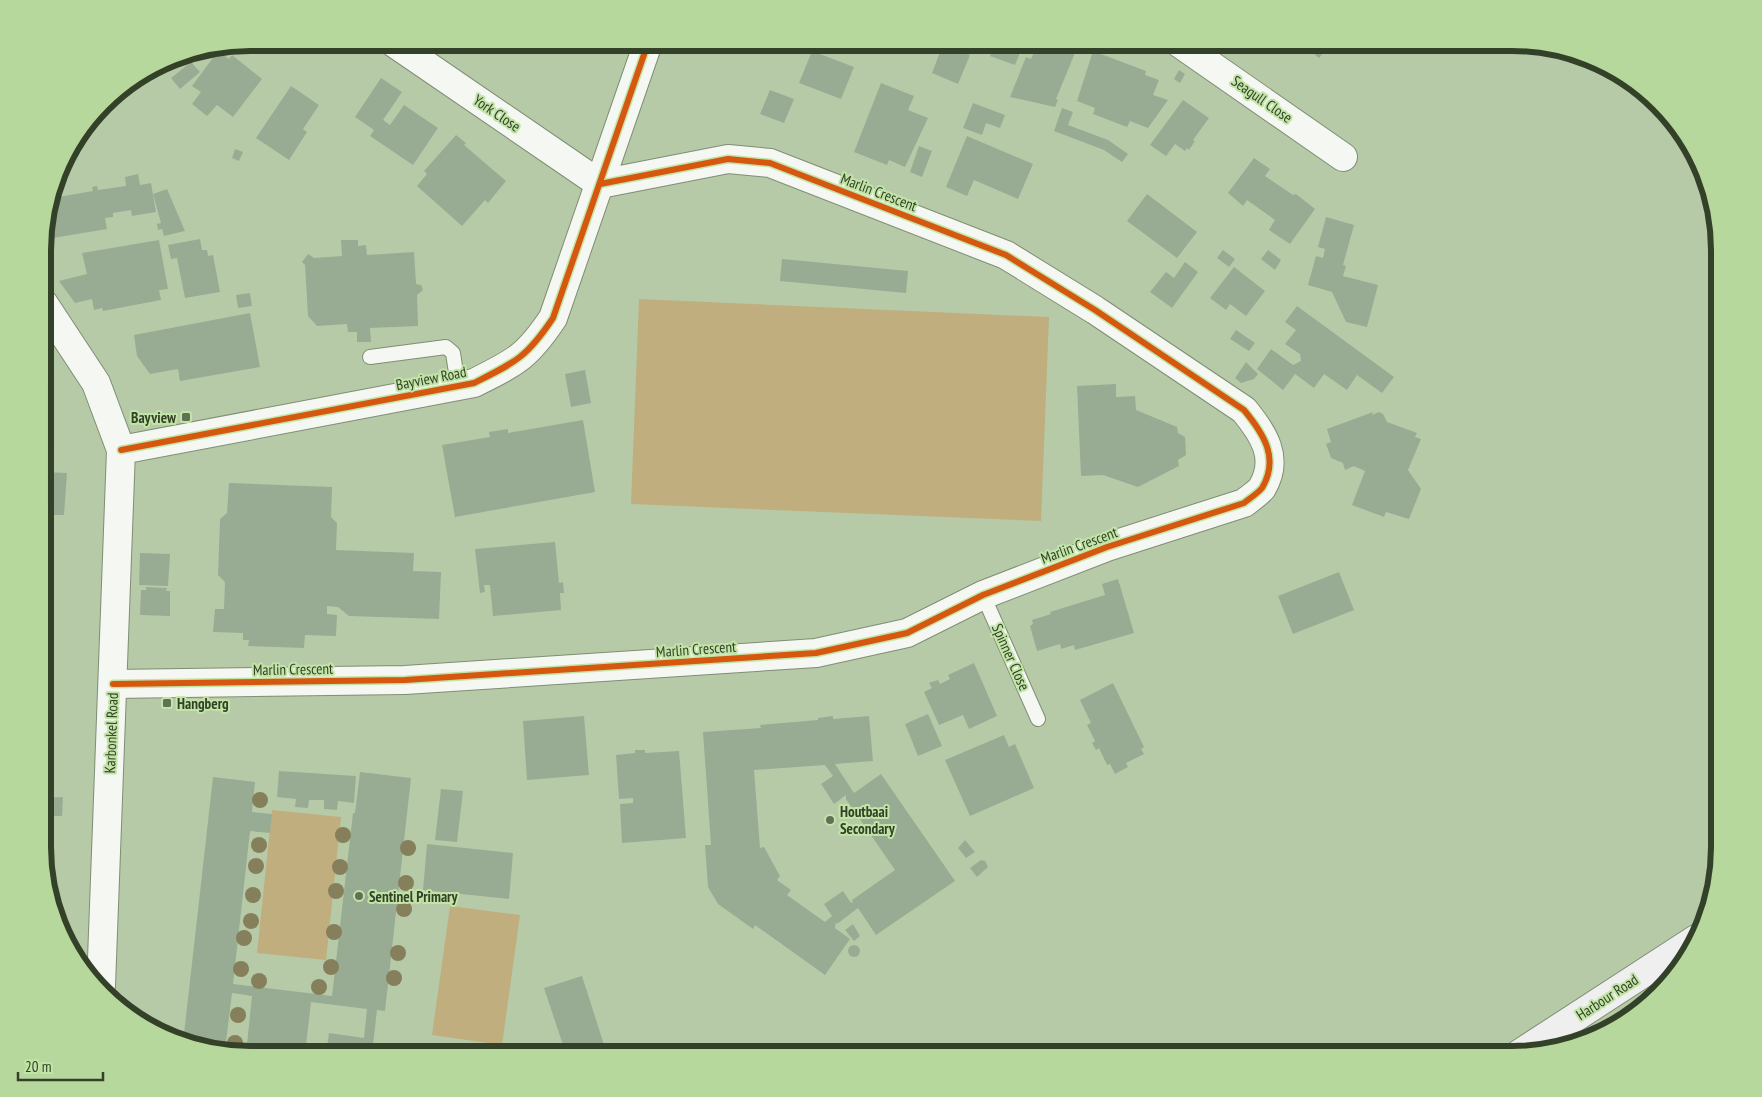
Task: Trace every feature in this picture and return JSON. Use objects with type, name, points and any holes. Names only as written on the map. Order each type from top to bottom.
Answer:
[{"type":"street","name":"York Close","points":[[407,51],[600,184]]},
{"type":"street","name":"Bayview Road","points":[[121,450],[474,383],[514,364],[535,345],[554,318],[645,51]]},
{"type":"street","name":"Seagull Close","points":[[1192,51],[1343,157]]},
{"type":"street","name":"Marlin Crescent","points":[[113,684],[405,680],[816,654],[907,633],[983,595],[1107,547],[1244,503],[1262,488],[1271,459],[1261,430],[1244,410],[1095,310],[1006,255],[770,163],[728,159],[600,184]]},
{"type":"street","points":[[51,315],[96,383],[121,450]]},
{"type":"street","name":"Karbonkel Road","points":[[102,979],[121,450]]},
{"type":"street","name":"Harbour Road","points":[[1534,1044],[1683,947]]},
{"type":"lane","points":[[370,357],[446,347],[453,353],[458,386]]},
{"type":"lane","name":"Spinner Close","points":[[983,595],[1038,719]]},
{"type":"shaded area","points":[[639,299],[1049,317],[1041,521],[631,504]]},
{"type":"shaded area","points":[[272,810],[341,817],[326,960],[257,953]]},
{"type":"shaded area","points":[[450,906],[520,915],[502,1045],[432,1035]]},
{"type":"building","points":[[812,51],[854,67],[841,99],[799,83]]},
{"type":"building","points":[[940,51],[960,51],[970,55],[958,84],[932,73]]},
{"type":"building","points":[[992,51],[1021,51],[1015,65],[990,56]]},
{"type":"building","points":[[1034,51],[1076,51],[1056,99],[1058,100],[1055,107],[1010,97],[1026,57],[1031,59]]},
{"type":"building","points":[[1093,51],[1146,71],[1145,75],[1159,80],[1153,95],[1168,100],[1148,128],[1130,121],[1127,127],[1093,114],[1095,108],[1077,101]]},
{"type":"building","points":[[1310,51],[1325,51],[1319,58]]},
{"type":"building","points":[[221,53],[229,59],[232,55],[262,79],[233,117],[217,105],[207,116],[192,104],[201,92],[192,86],[216,54]]},
{"type":"building","points":[[191,62],[200,72],[180,89],[171,78]]},
{"type":"building","points":[[1179,70],[1185,74],[1180,83],[1174,79]]},
{"type":"building","points":[[381,78],[402,92],[383,120],[390,125],[404,105],[438,128],[413,165],[370,136],[374,130],[355,117]]},
{"type":"building","points":[[881,83],[914,96],[908,110],[928,118],[905,167],[889,160],[887,165],[854,152]]},
{"type":"building","points":[[291,86],[319,105],[303,129],[307,132],[289,160],[256,138]]},
{"type":"building","points":[[770,90],[794,99],[784,123],[760,114]]},
{"type":"building","points":[[1183,100],[1209,118],[1193,140],[1195,141],[1189,150],[1187,148],[1185,151],[1175,144],[1166,156],[1150,145]]},
{"type":"building","points":[[973,103],[1005,115],[1000,128],[986,123],[982,135],[963,128]]},
{"type":"building","points":[[1062,108],[1073,112],[1068,125],[1108,140],[1128,154],[1122,162],[1104,150],[1054,131]]},
{"type":"building","points":[[456,135],[466,143],[464,145],[506,181],[488,203],[485,200],[462,226],[417,186],[427,174],[424,171]]},
{"type":"building","points":[[967,136],[1033,164],[1018,199],[974,180],[967,196],[946,187]]},
{"type":"building","points":[[919,146],[932,151],[922,177],[910,172]]},
{"type":"building","points":[[235,149],[243,152],[239,161],[232,158]]},
{"type":"building","points":[[1254,158],[1270,169],[1265,176],[1293,195],[1296,194],[1315,209],[1290,244],[1269,230],[1275,220],[1247,200],[1243,206],[1228,193]]},
{"type":"building","points":[[138,174],[140,185],[151,183],[156,212],[132,216],[131,210],[113,213],[113,217],[105,218],[107,229],[52,238],[59,197],[93,191],[92,187],[97,186],[98,190],[126,186],[125,177]]},
{"type":"building","points":[[167,189],[185,231],[164,236],[162,229],[158,230],[157,224],[161,223],[153,194]]},
{"type":"building","points":[[1147,194],[1197,232],[1177,258],[1127,221]]},
{"type":"building","points":[[1326,217],[1354,225],[1343,265],[1346,266],[1343,276],[1378,285],[1367,327],[1346,322],[1332,292],[1308,285],[1316,256],[1323,258],[1325,249],[1318,247]]},
{"type":"building","points":[[200,239],[202,250],[207,250],[208,256],[213,255],[220,292],[185,298],[177,258],[171,259],[168,245]]},
{"type":"building","points":[[159,240],[168,289],[159,290],[161,300],[103,311],[102,308],[94,310],[92,299],[75,303],[59,281],[87,274],[82,253]]},
{"type":"building","points":[[341,240],[358,240],[358,246],[366,245],[367,255],[414,252],[416,284],[421,285],[423,290],[417,295],[418,326],[370,328],[371,342],[357,342],[357,332],[348,332],[347,324],[317,326],[308,316],[305,265],[302,262],[308,254],[314,258],[342,256]]},
{"type":"building","points":[[1223,250],[1235,259],[1229,267],[1217,258]]},
{"type":"building","points":[[1268,250],[1281,260],[1275,270],[1261,259]]},
{"type":"building","points":[[782,259],[908,271],[906,293],[780,281]]},
{"type":"building","points":[[1185,262],[1198,272],[1172,308],[1150,292],[1166,272],[1174,278]]},
{"type":"building","points":[[1234,267],[1265,291],[1246,316],[1230,304],[1226,310],[1210,298]]},
{"type":"building","points":[[250,293],[252,306],[238,308],[236,295]]},
{"type":"building","points":[[1297,306],[1394,377],[1382,393],[1357,375],[1347,390],[1324,374],[1314,388],[1295,374],[1283,390],[1257,369],[1271,349],[1293,365],[1301,361],[1300,354],[1285,344],[1296,330],[1285,322]]},
{"type":"building","points":[[250,313],[260,367],[180,381],[178,369],[150,374],[137,356],[134,335]]},
{"type":"building","points":[[1236,330],[1255,343],[1249,351],[1230,339]]},
{"type":"building","points":[[1246,362],[1258,374],[1254,379],[1241,383],[1235,378]]},
{"type":"building","points":[[585,370],[591,403],[571,407],[565,374]]},
{"type":"building","points":[[1116,384],[1116,397],[1135,396],[1136,410],[1177,427],[1178,433],[1185,437],[1186,455],[1178,460],[1179,466],[1138,487],[1103,475],[1081,476],[1077,386]]},
{"type":"building","points":[[1373,412],[1372,415],[1379,412],[1383,414],[1387,422],[1417,433],[1415,437],[1421,439],[1408,470],[1421,489],[1409,519],[1386,512],[1384,517],[1352,505],[1365,471],[1354,466],[1345,470],[1343,463],[1331,458],[1326,444],[1331,442],[1327,429]]},
{"type":"building","points":[[583,420],[595,492],[455,517],[442,445],[490,437],[489,432],[508,429],[508,433]]},
{"type":"building","points":[[51,472],[67,473],[64,515],[54,515],[53,548],[51,548]]},
{"type":"building","points":[[229,483],[332,487],[331,517],[337,523],[336,550],[414,553],[413,571],[441,572],[439,619],[349,616],[338,607],[327,606],[327,614],[337,615],[336,636],[305,635],[304,648],[248,646],[249,640],[243,640],[243,633],[213,632],[215,609],[224,609],[225,582],[218,575],[220,519],[227,513]]},
{"type":"building","points":[[555,542],[559,583],[563,582],[564,593],[560,593],[561,610],[493,616],[490,585],[484,585],[485,592],[480,593],[475,549]]},
{"type":"building","points":[[140,553],[170,554],[168,586],[139,585]]},
{"type":"building","points":[[1339,572],[1354,610],[1293,634],[1278,596]]},
{"type":"building","points":[[1118,579],[1134,633],[1075,650],[1074,645],[1061,649],[1060,644],[1037,651],[1030,626],[1033,624],[1032,620],[1051,614],[1050,612],[1105,595],[1102,584]]},
{"type":"building","points":[[146,587],[167,588],[166,591],[170,591],[170,616],[140,615],[141,590],[146,590]]},
{"type":"building","points":[[974,663],[997,716],[969,729],[963,715],[939,725],[924,692],[932,688],[929,683],[938,680],[940,684],[950,679],[948,675]]},
{"type":"building","points":[[1113,683],[1144,747],[1141,749],[1144,754],[1126,763],[1128,767],[1115,774],[1110,764],[1107,765],[1099,748],[1096,750],[1092,743],[1095,741],[1087,725],[1091,723],[1080,700]]},
{"type":"building","points":[[928,714],[942,746],[918,756],[905,724]]},
{"type":"building","points":[[584,716],[589,775],[527,780],[523,721]]},
{"type":"building","points":[[833,716],[833,719],[869,716],[873,761],[835,764],[854,793],[881,774],[955,881],[876,935],[858,908],[837,924],[836,922],[835,928],[850,939],[825,975],[755,925],[753,929],[718,904],[708,887],[705,845],[711,845],[703,732],[761,728],[760,725],[818,720],[818,718]],"holes":[[[825,765],[833,776],[821,784],[834,804],[846,795],[846,799],[895,870],[852,900],[853,902],[851,903],[843,891],[824,904],[832,916],[825,922],[787,895],[791,890],[777,880],[780,876],[764,847],[760,848],[754,770]]]},
{"type":"building","points":[[1004,735],[1009,747],[1015,744],[1034,788],[970,816],[945,760]]},
{"type":"building","points":[[635,750],[645,750],[645,753],[679,751],[686,838],[622,843],[620,804],[633,803],[633,798],[619,799],[616,755],[635,753]]},
{"type":"building","points":[[279,771],[356,776],[354,803],[338,801],[337,810],[324,809],[324,800],[309,800],[308,808],[295,807],[296,799],[277,797]]},
{"type":"building","points":[[360,772],[411,778],[385,1011],[377,1010],[373,1046],[327,1046],[329,1033],[364,1038],[367,1009],[311,1002],[306,1046],[247,1046],[252,996],[232,993],[226,1044],[184,1034],[213,777],[255,782],[252,812],[272,814],[270,833],[250,831],[233,984],[332,996],[353,813],[355,813]]},
{"type":"building","points":[[441,789],[463,791],[457,842],[435,840]]},
{"type":"building","points":[[63,797],[62,816],[51,816],[51,798]]},
{"type":"building","points":[[965,840],[975,852],[966,858],[958,848]]},
{"type":"building","points":[[427,844],[513,853],[509,899],[423,890]]},
{"type":"building","points":[[51,852],[54,852],[53,876]]},
{"type":"building","points":[[981,860],[985,861],[988,867],[977,877],[970,868]]},
{"type":"building","points":[[853,924],[860,936],[854,941],[845,930]]},
{"type":"building","points":[[852,945],[856,945],[860,951],[856,957],[852,957],[848,953],[848,949]]},
{"type":"building","points":[[582,976],[604,1046],[563,1046],[544,988]]},
{"type":"cycle path","points":[[121,450],[474,383],[520,357],[536,342],[553,318],[645,51]]},
{"type":"cycle path","points":[[113,684],[405,680],[816,653],[907,633],[983,595],[1107,547],[1244,503],[1262,488],[1267,477],[1269,466],[1267,446],[1244,410],[1095,310],[1006,255],[770,163],[728,159],[600,184]]},
{"type":"place","name":"Bayview","points":[[186,417]]},
{"type":"place","name":"Hangberg","points":[[167,703]]},
{"type":"place","name":"Houtbaai Secondary","points":[[830,820]]},
{"type":"place","name":"Sentinel Primary","points":[[359,896]]}]
